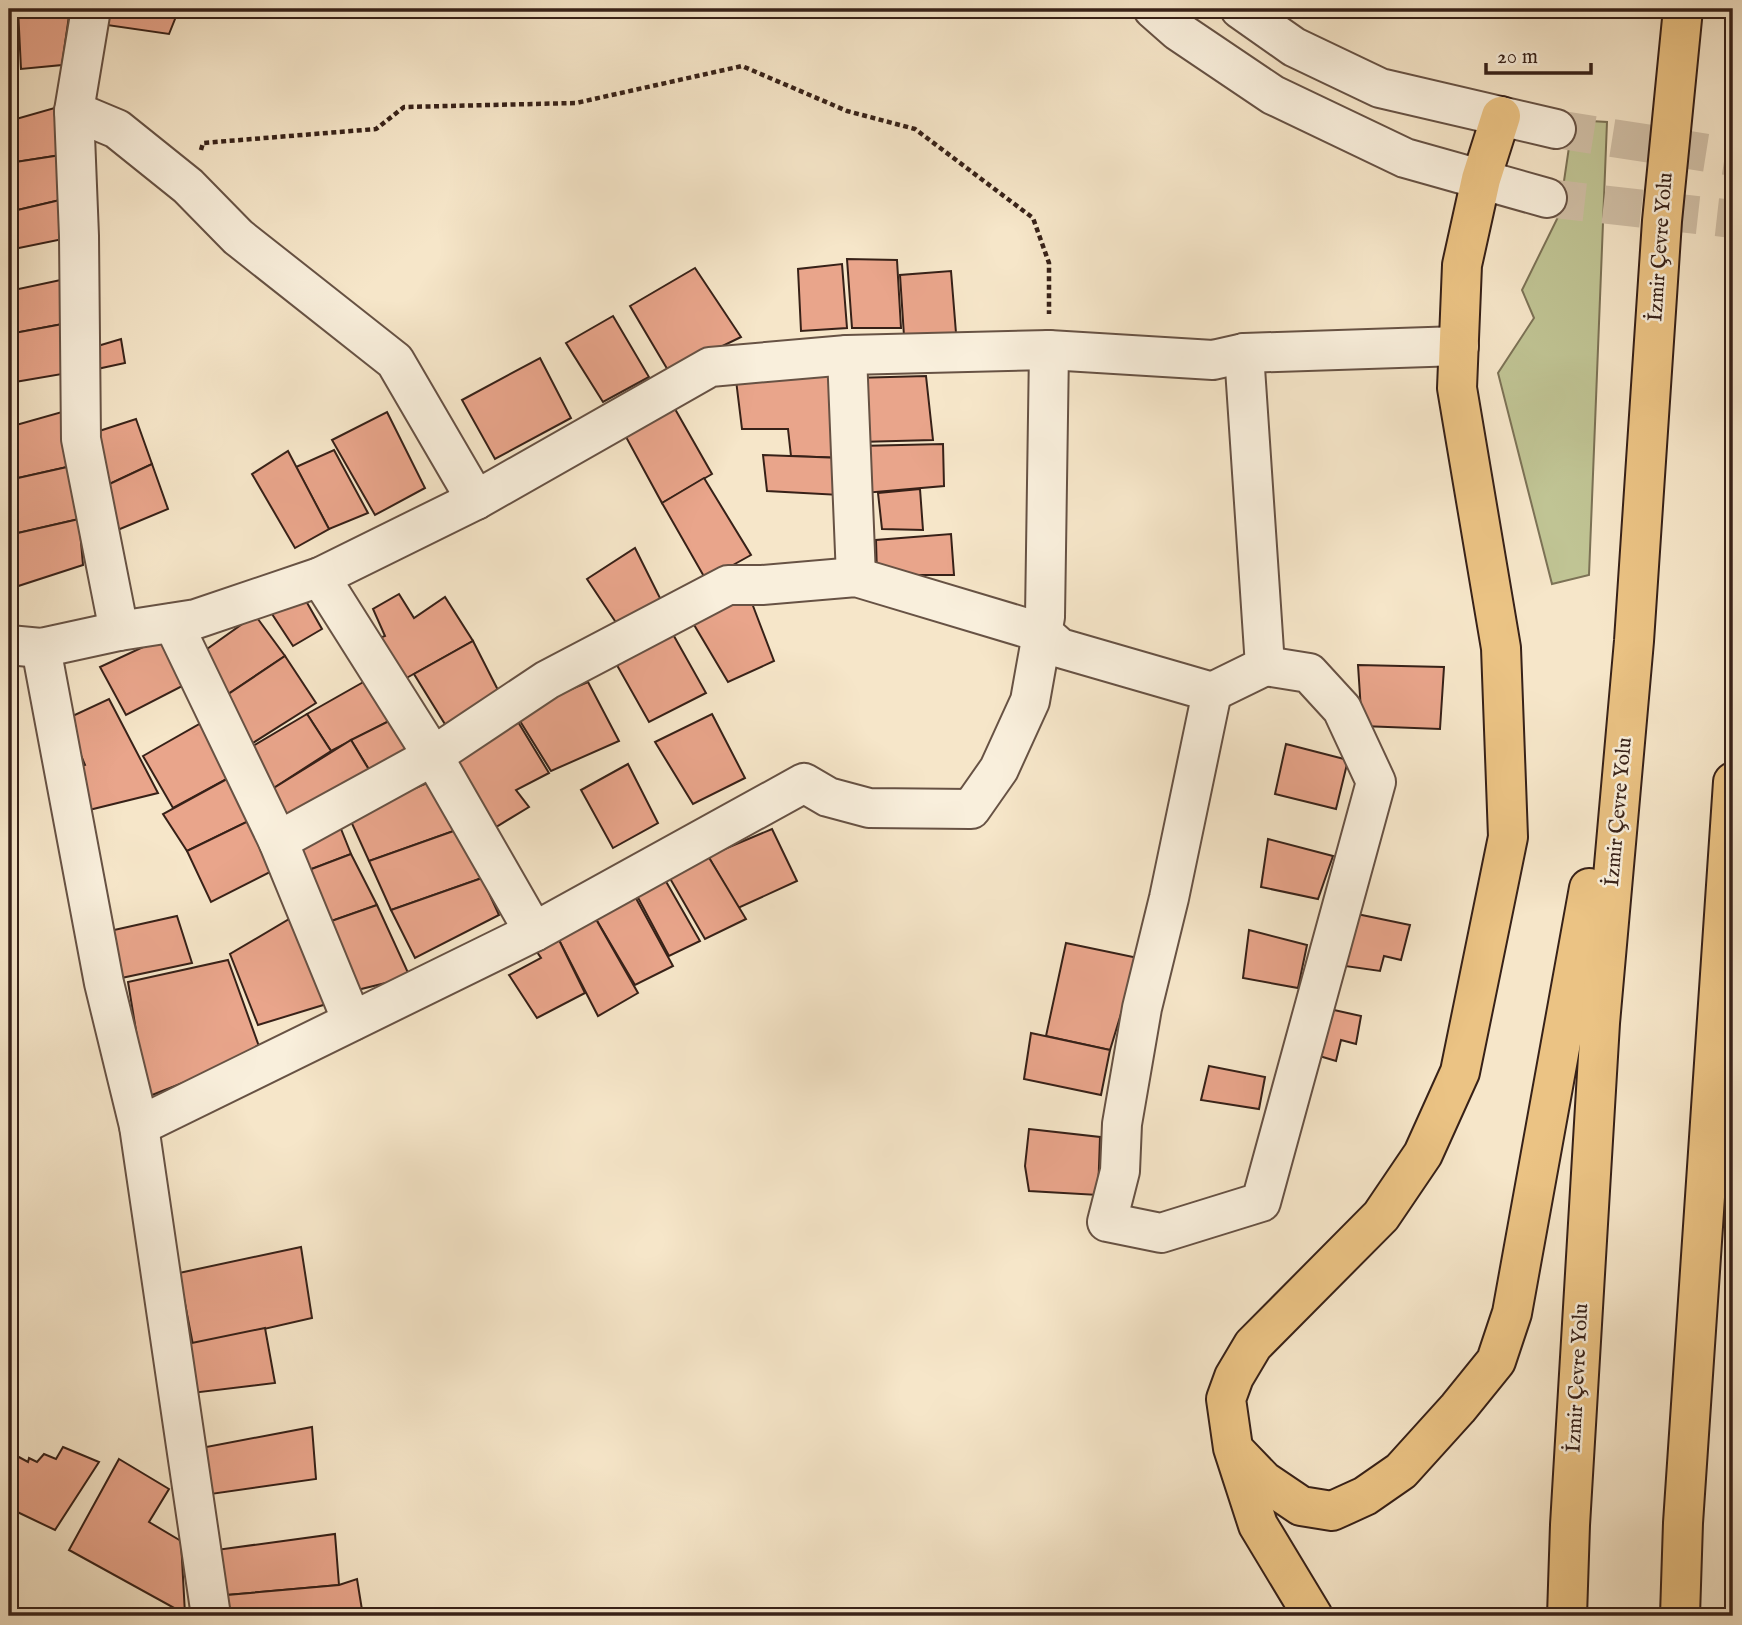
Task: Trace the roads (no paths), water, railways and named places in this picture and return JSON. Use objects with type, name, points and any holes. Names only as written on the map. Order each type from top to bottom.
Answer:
[{"type":"highway","name":"İzmir Çevre Yolu","points":[[1567,1616],[1570,1511],[1600,1023],[1634,641],[1662,221],[1683,9]]},
{"type":"highway","points":[[1313,1616],[1258,1525],[1233,1448],[1226,1399],[1234,1377],[1253,1345],[1381,1216],[1423,1154],[1460,1072],[1507,838],[1501,648],[1457,388],[1462,265],[1481,179],[1501,116]]},
{"type":"highway","points":[[1233,1448],[1264,1482],[1301,1506],[1332,1511],[1365,1496],[1401,1471],[1496,1361],[1512,1313],[1634,641]]},
{"type":"highway","points":[[1680,1616],[1684,1496],[1733,782]]},
{"type":"street","points":[[91,9],[74,111],[79,236],[81,439],[119,631]]},
{"type":"street","points":[[1153,9],[1178,31],[1273,95],[1405,158],[1547,198]]},
{"type":"street","points":[[1240,9],[1294,47],[1380,88],[1556,129]]},
{"type":"street","points":[[74,111],[117,129],[188,186],[239,237],[395,361],[476,500]]},
{"type":"street","points":[[211,1616],[139,1126],[25,647],[197,619],[320,577],[476,500],[710,367],[847,355],[1049,350],[1213,360],[1244,353],[1459,346]]},
{"type":"street","points":[[139,1126],[534,932],[804,783],[828,797],[869,808],[971,809],[999,769],[1030,701],[1043,633],[1049,350]]},
{"type":"street","points":[[1244,353],[1265,666]]},
{"type":"street","points":[[847,355],[856,577]]},
{"type":"street","points":[[320,577],[433,756],[534,932]]},
{"type":"street","points":[[278,841],[433,756],[547,680],[728,585],[762,585],[856,577],[1043,633],[1060,648],[1212,692],[1265,666],[1309,673],[1342,709],[1376,782],[1261,1202],[1161,1233],[1107,1222],[1120,1171],[1122,1124],[1142,1008],[1169,898],[1212,692]]},
{"type":"street","points":[[173,623],[278,841],[352,1021]]},
{"type":"tunnel","points":[[1556,129],[1733,157]]},
{"type":"tunnel","points":[[1547,198],[1733,219]]}]
